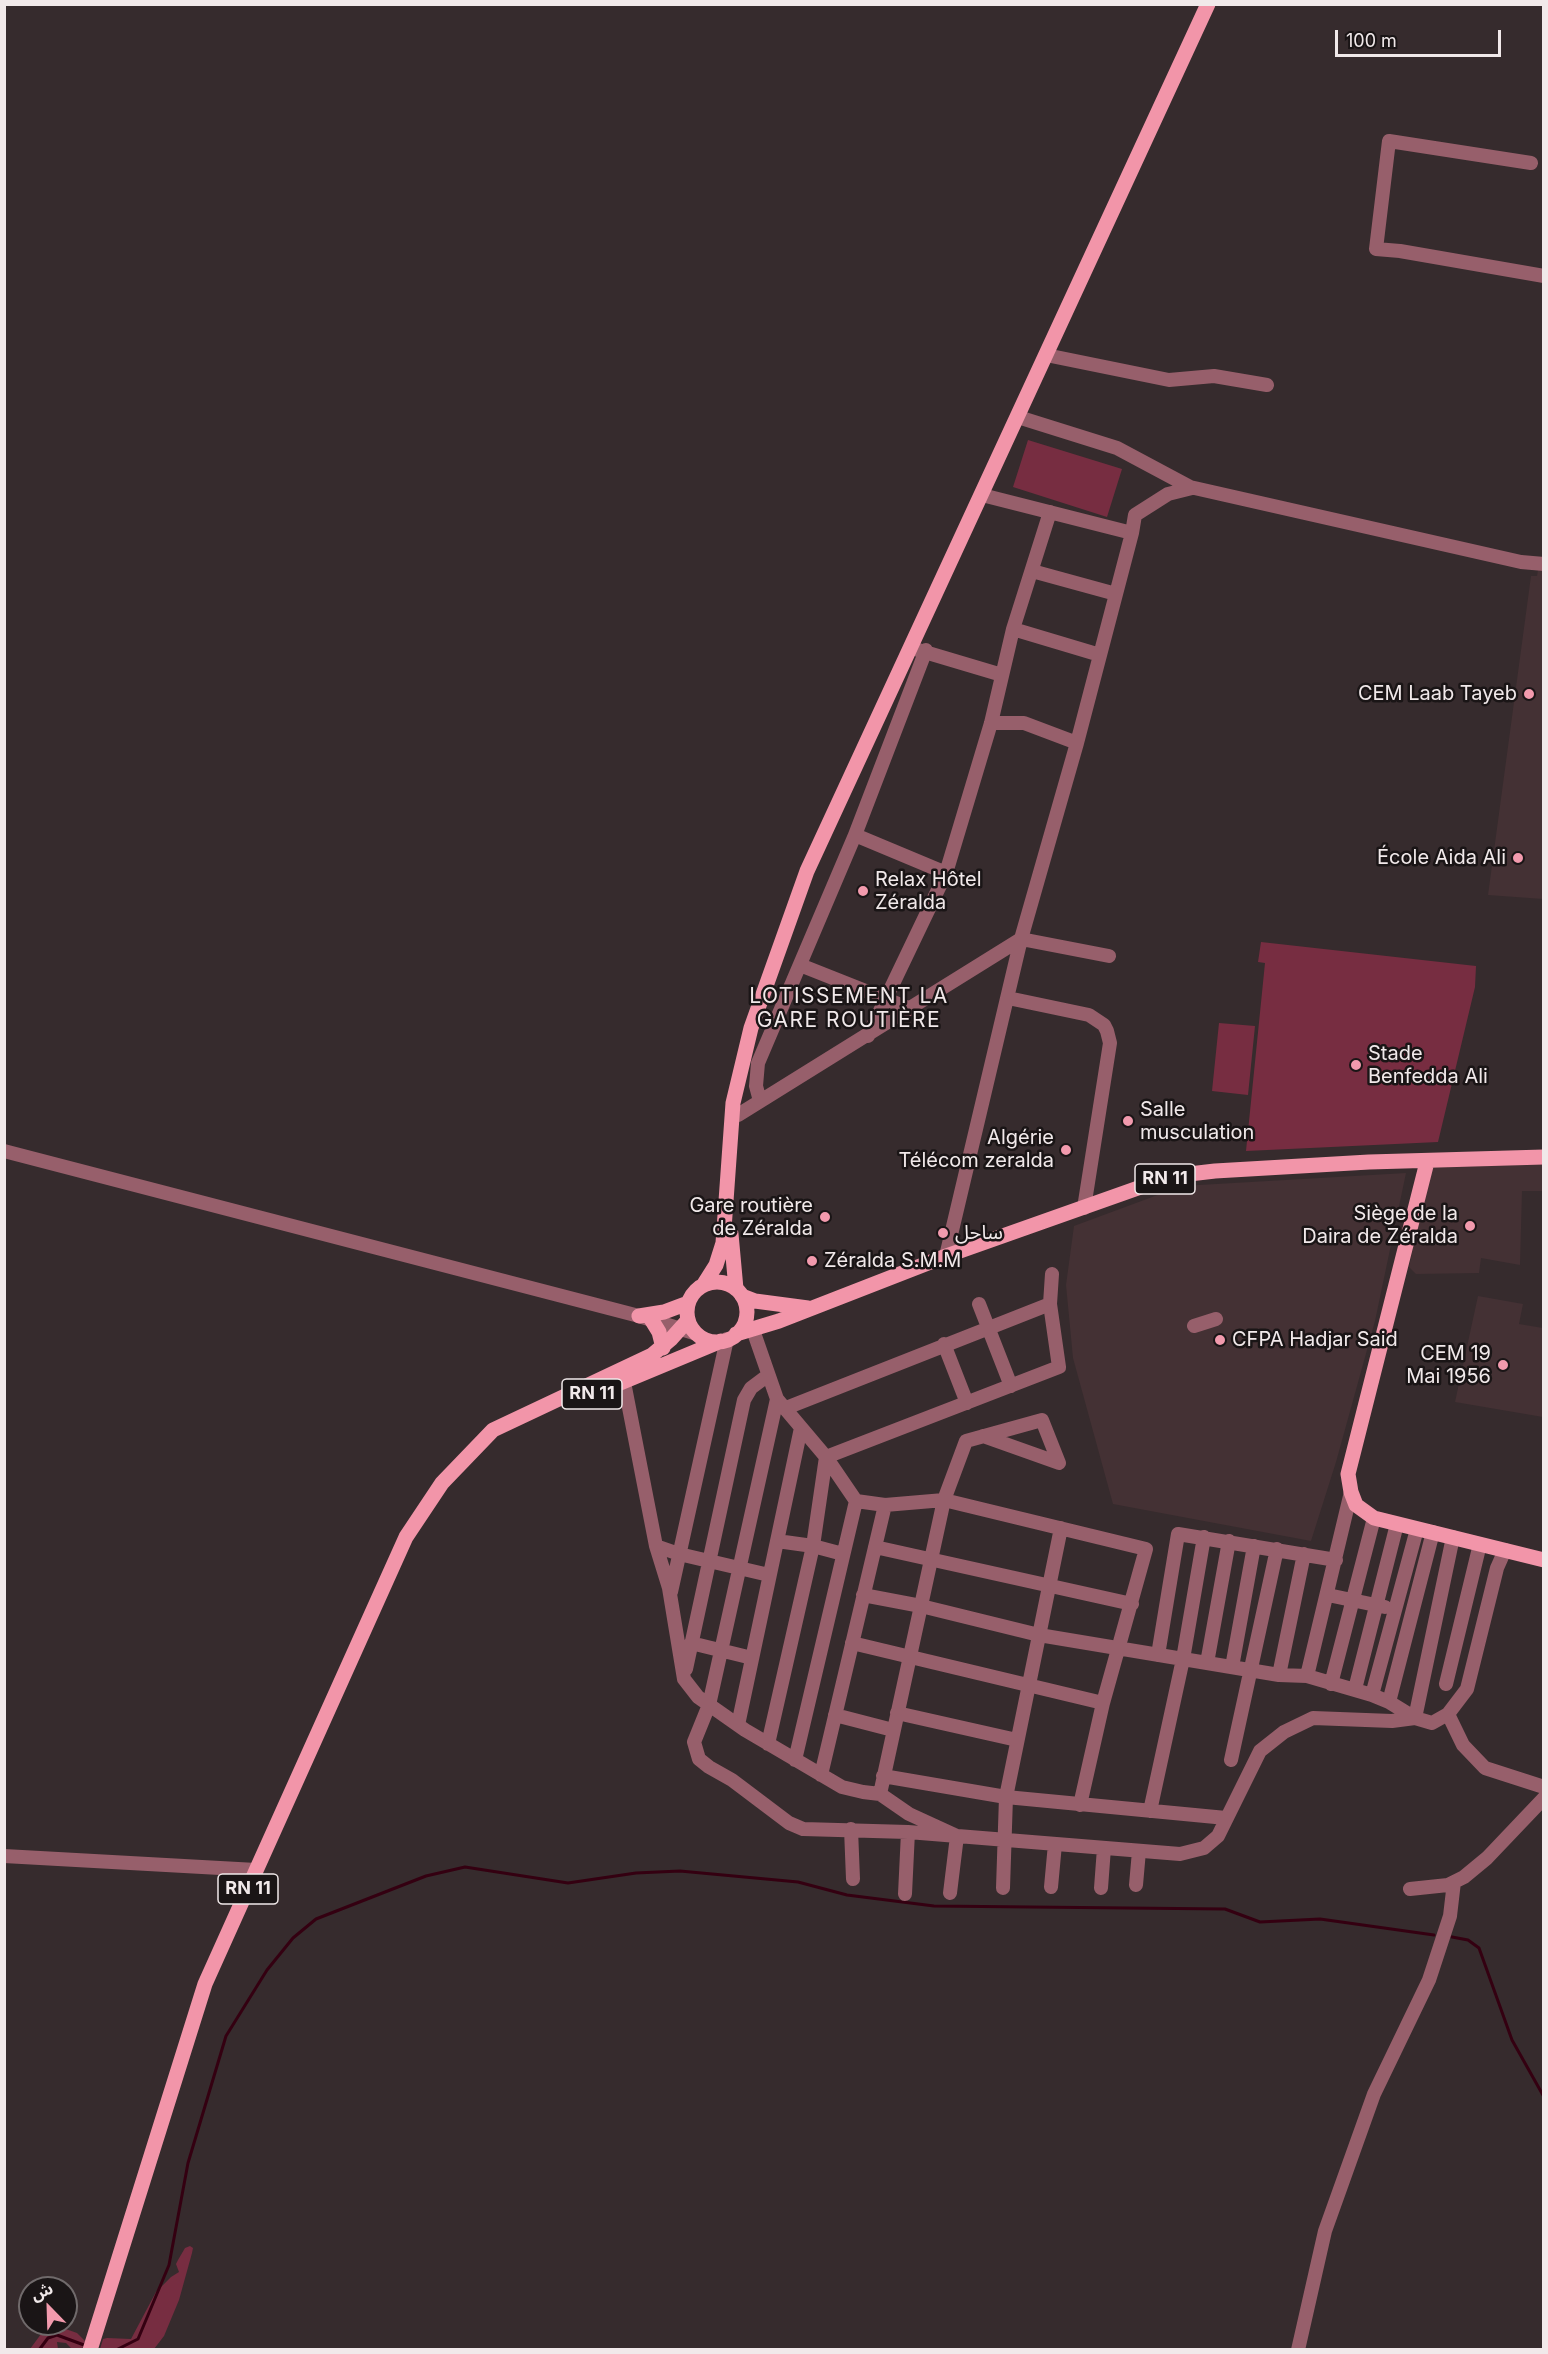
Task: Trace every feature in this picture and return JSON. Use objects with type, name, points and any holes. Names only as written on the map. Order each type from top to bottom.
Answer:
[{"type":"main road","points":[[467,1456],[483,1437],[503,1423],[594,1384],[663,1347],[684,1324],[692,1295],[704,1284],[716,1265],[723,1243],[731,1123],[751,1028],[807,871],[1208,4]]},
{"type":"main road","points":[[684,1324],[704,1339],[728,1338],[742,1328],[747,1312],[739,1292],[731,1243],[738,1088]]},
{"type":"main road","name":"RN 11","points":[[90,2349],[187,2036],[212,1968],[406,1537],[442,1483],[467,1456],[523,1421],[728,1338],[946,1256],[1172,1176],[1215,1170],[1369,1162],[1544,1157]]},
{"type":"main road","points":[[1427,1162],[1348,1474],[1351,1492],[1356,1505],[1374,1518],[1544,1560]]},
{"type":"main road","points":[[704,1284],[721,1282],[755,1301],[808,1308]]},
{"type":"main road","points":[[663,1347],[659,1332],[645,1318],[688,1303]]},
{"type":"main road","points":[[1522,1554],[1544,1570]]},
{"type":"street","points":[[1531,163],[1389,141],[1377,249],[1544,276]]},
{"type":"street","points":[[1046,356],[1169,380],[1214,376],[1268,385]]},
{"type":"street","points":[[1018,417],[1117,448],[1192,488],[1521,562],[1544,564]]},
{"type":"street","points":[[946,1256],[1021,939],[1077,743],[1136,515],[1168,494],[1192,488]]},
{"type":"street","points":[[982,495],[1132,534]]},
{"type":"street","points":[[867,1036],[946,873],[991,723],[1013,629],[1050,512]]},
{"type":"street","points":[[1032,571],[1116,594]]},
{"type":"street","points":[[1013,629],[1100,655]]},
{"type":"street","points":[[910,650],[926,650],[1002,675]]},
{"type":"street","points":[[760,1101],[756,1086],[758,1063],[855,835],[926,650]]},
{"type":"street","points":[[991,723],[1024,723],[1077,743]]},
{"type":"street","points":[[855,835],[946,873]]},
{"type":"street","points":[[738,1115],[1021,939],[1109,956]]},
{"type":"street","points":[[800,965],[911,1009]]},
{"type":"street","points":[[1008,998],[1089,1015],[1104,1025],[1107,1031],[1110,1043],[1084,1208]]},
{"type":"street","points":[[4,1151],[645,1318],[684,1324]]},
{"type":"street","points":[[826,1457],[1059,1367],[1050,1304],[1052,1274]]},
{"type":"street","points":[[979,1304],[1011,1386]]},
{"type":"street","points":[[781,1403],[1050,1304]]},
{"type":"street","points":[[1194,1326],[1216,1319]]},
{"type":"street","points":[[753,1330],[768,1376],[781,1403],[826,1457],[856,1501],[885,1505],[944,1500],[1146,1549],[1132,1604],[1117,1648],[1080,1805]]},
{"type":"street","points":[[670,1594],[728,1338]]},
{"type":"street","points":[[944,1344],[967,1403]]},
{"type":"street","points":[[684,1679],[744,1400],[751,1388],[768,1376]]},
{"type":"street","points":[[624,1382],[656,1546],[670,1594],[684,1679],[698,1697],[709,1705],[768,1744],[821,1775],[842,1787],[880,1794],[909,1814],[957,1836]]},
{"type":"street","points":[[781,1403],[709,1705],[694,1742],[699,1759],[732,1780],[789,1823],[803,1829],[908,1832],[1180,1854],[1204,1848],[1218,1836],[1260,1751],[1284,1732],[1313,1718],[1340,1717],[1392,1721],[1415,1718]]},
{"type":"street","points":[[880,1794],[944,1500],[966,1441],[983,1436],[1041,1420],[1059,1462],[983,1436]]},
{"type":"street","points":[[738,1725],[801,1428]]},
{"type":"street","points":[[768,1744],[813,1546],[826,1457]]},
{"type":"street","points":[[1307,1676],[1351,1492]]},
{"type":"street","points":[[795,1760],[856,1501]]},
{"type":"street","points":[[821,1775],[885,1505]]},
{"type":"street","points":[[1332,1684],[1374,1518]]},
{"type":"street","points":[[1355,1689],[1397,1524]]},
{"type":"street","points":[[1003,1888],[1006,1797],[1051,1586],[1061,1528]]},
{"type":"street","points":[[1372,1695],[1396,1609],[1425,1530]]},
{"type":"street","points":[[1389,1702],[1425,1530]]},
{"type":"street","points":[[1158,1655],[1178,1534],[1336,1560]]},
{"type":"street","points":[[1150,1811],[1183,1659],[1204,1537]]},
{"type":"street","points":[[1415,1718],[1453,1537]]},
{"type":"street","points":[[777,1541],[813,1546],[843,1554]]},
{"type":"street","points":[[1207,1663],[1229,1541]]},
{"type":"street","points":[[1446,1684],[1480,1544]]},
{"type":"street","points":[[656,1546],[679,1554],[770,1575]]},
{"type":"street","points":[[1232,1667],[1254,1546]]},
{"type":"street","points":[[875,1547],[1132,1604]]},
{"type":"street","points":[[1231,1760],[1277,1549]]},
{"type":"street","points":[[863,1595],[921,1606],[1039,1635],[1252,1671],[1307,1676],[1372,1695],[1389,1702],[1415,1718],[1432,1723],[1448,1714],[1467,1689],[1497,1568],[1505,1550]]},
{"type":"street","points":[[1279,1675],[1304,1554]]},
{"type":"street","points":[[1328,1595],[1396,1609]]},
{"type":"street","points":[[852,1642],[909,1658],[1103,1703]]},
{"type":"street","points":[[691,1643],[752,1658]]},
{"type":"street","points":[[1424,1678],[1467,1689]]},
{"type":"street","points":[[897,1713],[1017,1740]]},
{"type":"street","points":[[1448,1714],[1463,1745],[1485,1768],[1544,1787]]},
{"type":"street","points":[[835,1715],[893,1730]]},
{"type":"street","points":[[884,1776],[1006,1797],[1226,1818]]},
{"type":"street","points":[[1410,1889],[1448,1885],[1454,1882],[1487,1858],[1544,1798]]},
{"type":"street","points":[[851,1829],[853,1879]]},
{"type":"street","points":[[905,1894],[908,1832]]},
{"type":"street","points":[[950,1893],[957,1836]]},
{"type":"street","points":[[1051,1887],[1055,1844]]},
{"type":"street","points":[[1101,1888],[1104,1848]]},
{"type":"street","points":[[1136,1885],[1139,1851]]},
{"type":"street","points":[[4,1856],[256,1870]]},
{"type":"street","points":[[1298,2349],[1325,2231],[1374,2094],[1429,1980],[1450,1916],[1454,1882]]},
{"type":"shaded area","points":[[1028,440],[1122,469],[1107,517],[1013,487]]},
{"type":"shaded area","name":"CEM Laab Tayeb","points":[[1538,570],[1544,571],[1543,899],[1488,895],[1531,576],[1537,576]]},
{"type":"shaded area","name":"Stade Benfedda Ali","points":[[1261,942],[1476,966],[1475,987],[1438,1142],[1246,1151],[1265,963],[1258,962]]},
{"type":"shaded area","points":[[1219,1023],[1255,1026],[1248,1095],[1212,1091]]},
{"type":"shaded area","name":"Siège de la Daira de Zéralda","points":[[1543,1164],[1543,1191],[1522,1191],[1520,1265],[1481,1258],[1479,1273],[1416,1274],[1409,1267],[1430,1168]]},
{"type":"shaded area","name":"CFPA Hadjar Said","points":[[1406,1173],[1375,1321],[1336,1462],[1311,1541],[1113,1504],[1073,1358],[1066,1285],[1074,1226],[1182,1186]]},
{"type":"shaded area","name":"CEM 19 Mai 1956","points":[[1478,1296],[1523,1304],[1519,1324],[1543,1328],[1543,1417],[1455,1402]]},
{"type":"shaded area","points":[[190,2246],[193,2248],[192,2253],[179,2300],[164,2336],[154,2349],[100,2349],[103,2339],[131,2339],[156,2292],[179,2272],[176,2264],[185,2248]]},
{"type":"shaded area","points":[[78,2334],[85,2341],[82,2349],[72,2349],[66,2343],[57,2342],[58,2349],[30,2349],[40,2336],[78,2336]]},
{"type":"waterway","points":[[116,2350],[138,2339],[169,2265],[188,2163],[226,2036],[267,1970],[293,1938],[316,1919],[426,1876],[465,1867],[568,1883],[636,1873],[680,1871],[798,1882],[847,1895],[934,1906],[1225,1909],[1260,1922],[1320,1919],[1434,1935]]},
{"type":"waterway","points":[[1452,1937],[1468,1940],[1479,1948],[1512,2040],[1544,2097]]},
{"type":"waterway","points":[[39,2350],[48,2338],[57,2335],[84,2345]]},
{"type":"place","name":"CEM Laab Tayeb","points":[[1529,694]]},
{"type":"place","name":"École Aida Ali","points":[[1518,858]]},
{"type":"place","name":"Relax Hôtel Zéralda","points":[[863,891]]},
{"type":"place","name":"Stade Benfedda Ali","points":[[1356,1065]]},
{"type":"place","name":"Salle musculation","points":[[1128,1121]]},
{"type":"place","name":"Algérie Télécom zeralda","points":[[1066,1150]]},
{"type":"place","name":"Gare routière de Zéralda","points":[[825,1217]]},
{"type":"place","name":"Siège de la Daira de Zéralda","points":[[1470,1226]]},
{"type":"place","name":"ساحل","points":[[943,1233]]},
{"type":"place","name":"Zéralda S.M.M","points":[[812,1261]]},
{"type":"place","name":"CFPA Hadjar Said","points":[[1220,1340]]},
{"type":"place","name":"CEM 19 Mai 1956","points":[[1503,1365]]},
{"type":"district","name":"LOTISSEMENT LA GARE ROUTIÈRE","points":[[849,1009]]}]
